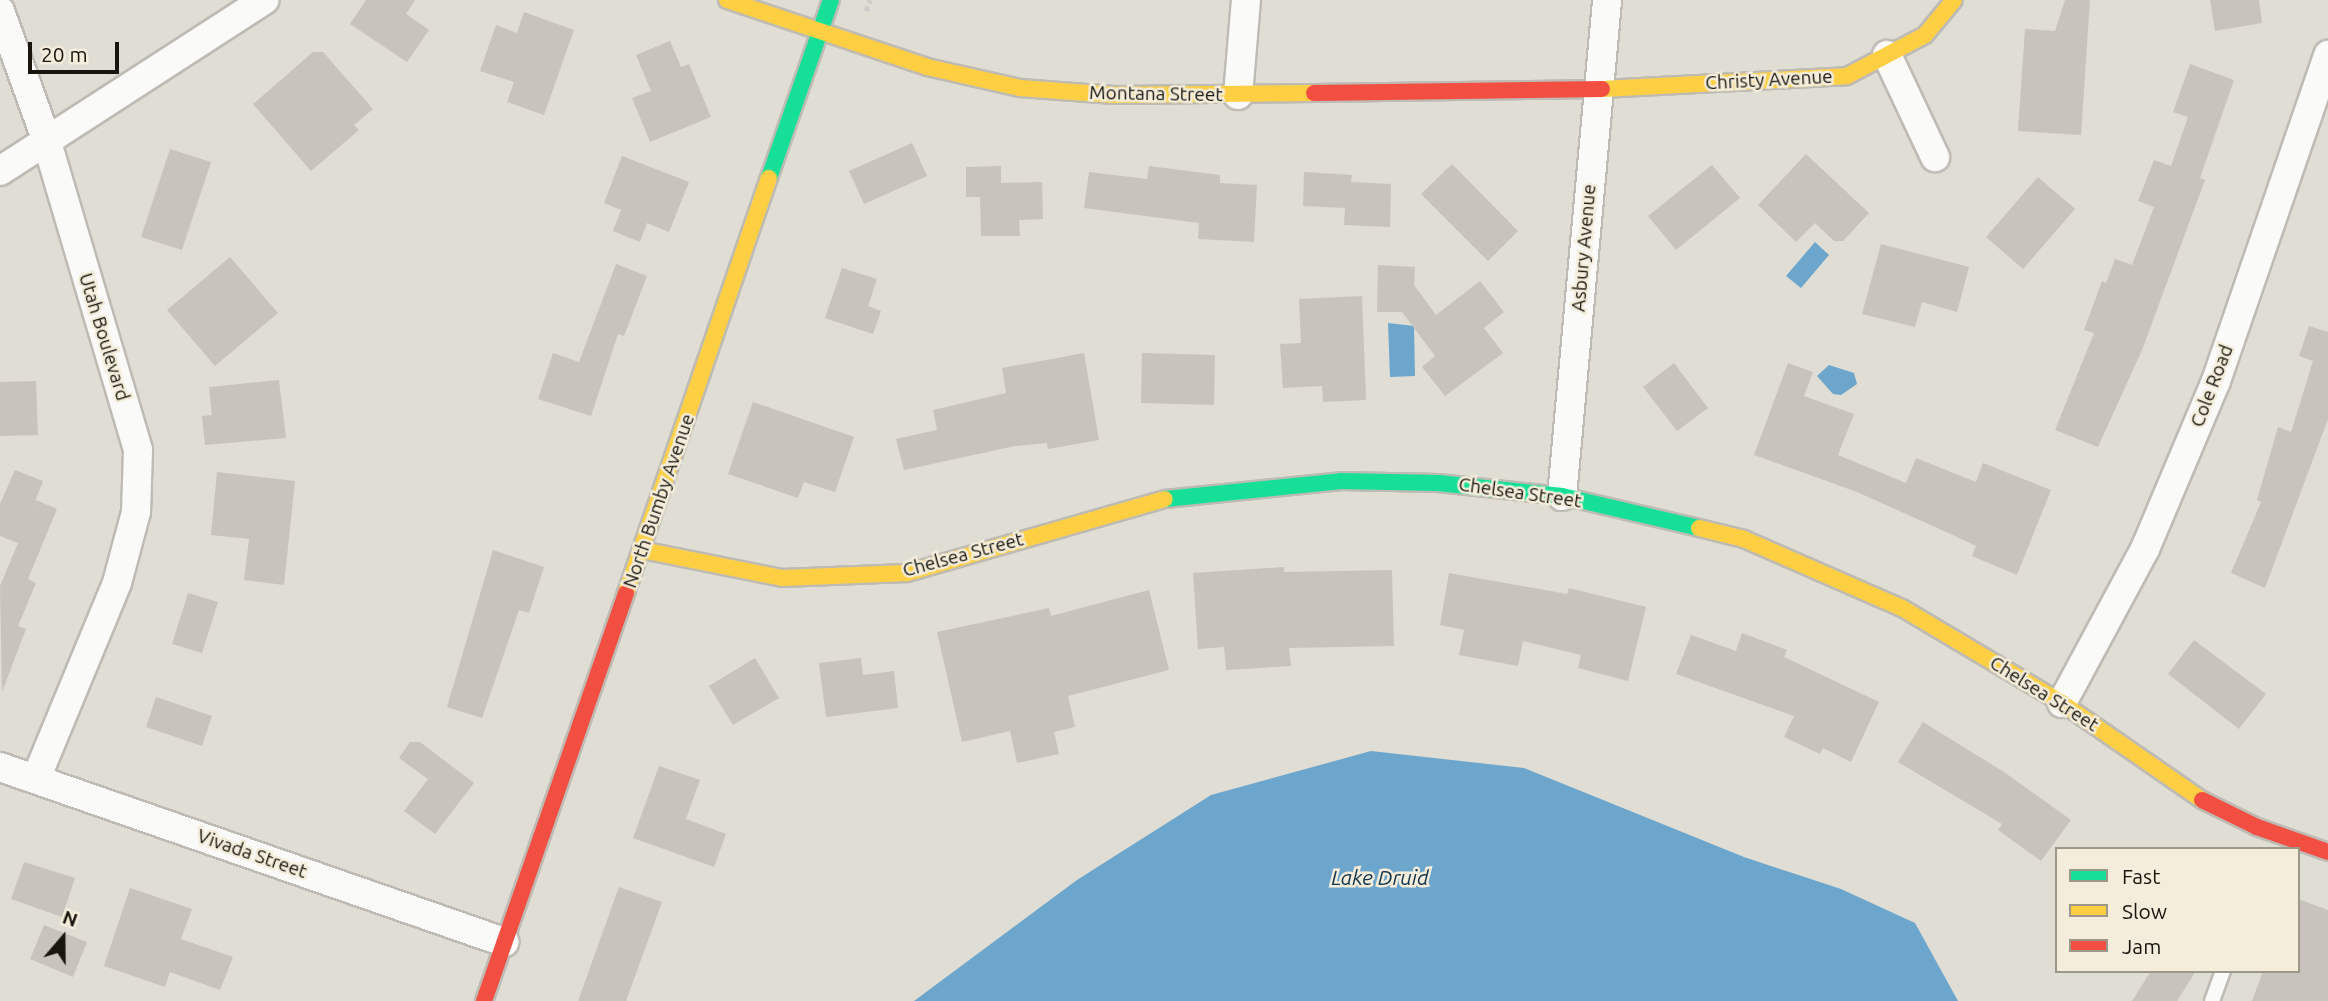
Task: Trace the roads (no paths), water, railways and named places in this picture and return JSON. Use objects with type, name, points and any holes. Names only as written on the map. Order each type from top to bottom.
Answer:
[{"type":"street","points":[[0,171],[264,0]]},
{"type":"street","name":"Montana Street","points":[[727,0],[927,67],[1020,88],[1114,95],[1599,89]]},
{"type":"street","name":"North Bumby Avenue","points":[[484,1001],[831,0]]},
{"type":"street","points":[[1238,95],[1246,0]]},
{"type":"street","name":"Asbury Avenue","points":[[1562,496],[1607,0]]},
{"type":"street","name":"Christy Avenue","points":[[1599,89],[1847,76],[1925,35],[1954,0]]},
{"type":"street","name":"Utah Boulevard","points":[[1,19],[46,139],[138,450],[136,512],[117,583],[36,779]]},
{"type":"street","points":[[1887,55],[1935,157]]},
{"type":"street","name":"Cole Road","points":[[2062,703],[2145,549],[2216,381],[2328,55]]},
{"type":"street","name":"Chelsea Street","points":[[642,550],[782,578],[840,579],[907,573],[1146,502],[1253,487],[1341,481],[1438,483],[1562,496],[1744,539],[1902,608],[2062,703],[2198,798],[2274,842],[2328,852]]},
{"type":"street","name":"Vivada Street","points":[[0,767],[504,942]]},
{"type":"lane","points":[[2212,1001],[2223,973]]},
{"type":"water","points":[[1815,242],[1829,255],[1801,288],[1786,276]]},
{"type":"water","points":[[1388,323],[1414,326],[1415,376],[1390,377]]},
{"type":"water","points":[[1829,365],[1854,373],[1857,384],[1841,395],[1833,394],[1817,376]]},
{"type":"water","name":"Lake Druid","points":[[1371,751],[1524,768],[1744,857],[1841,889],[1915,923],[1958,1001],[914,1001],[1077,880],[1211,795]]}]
